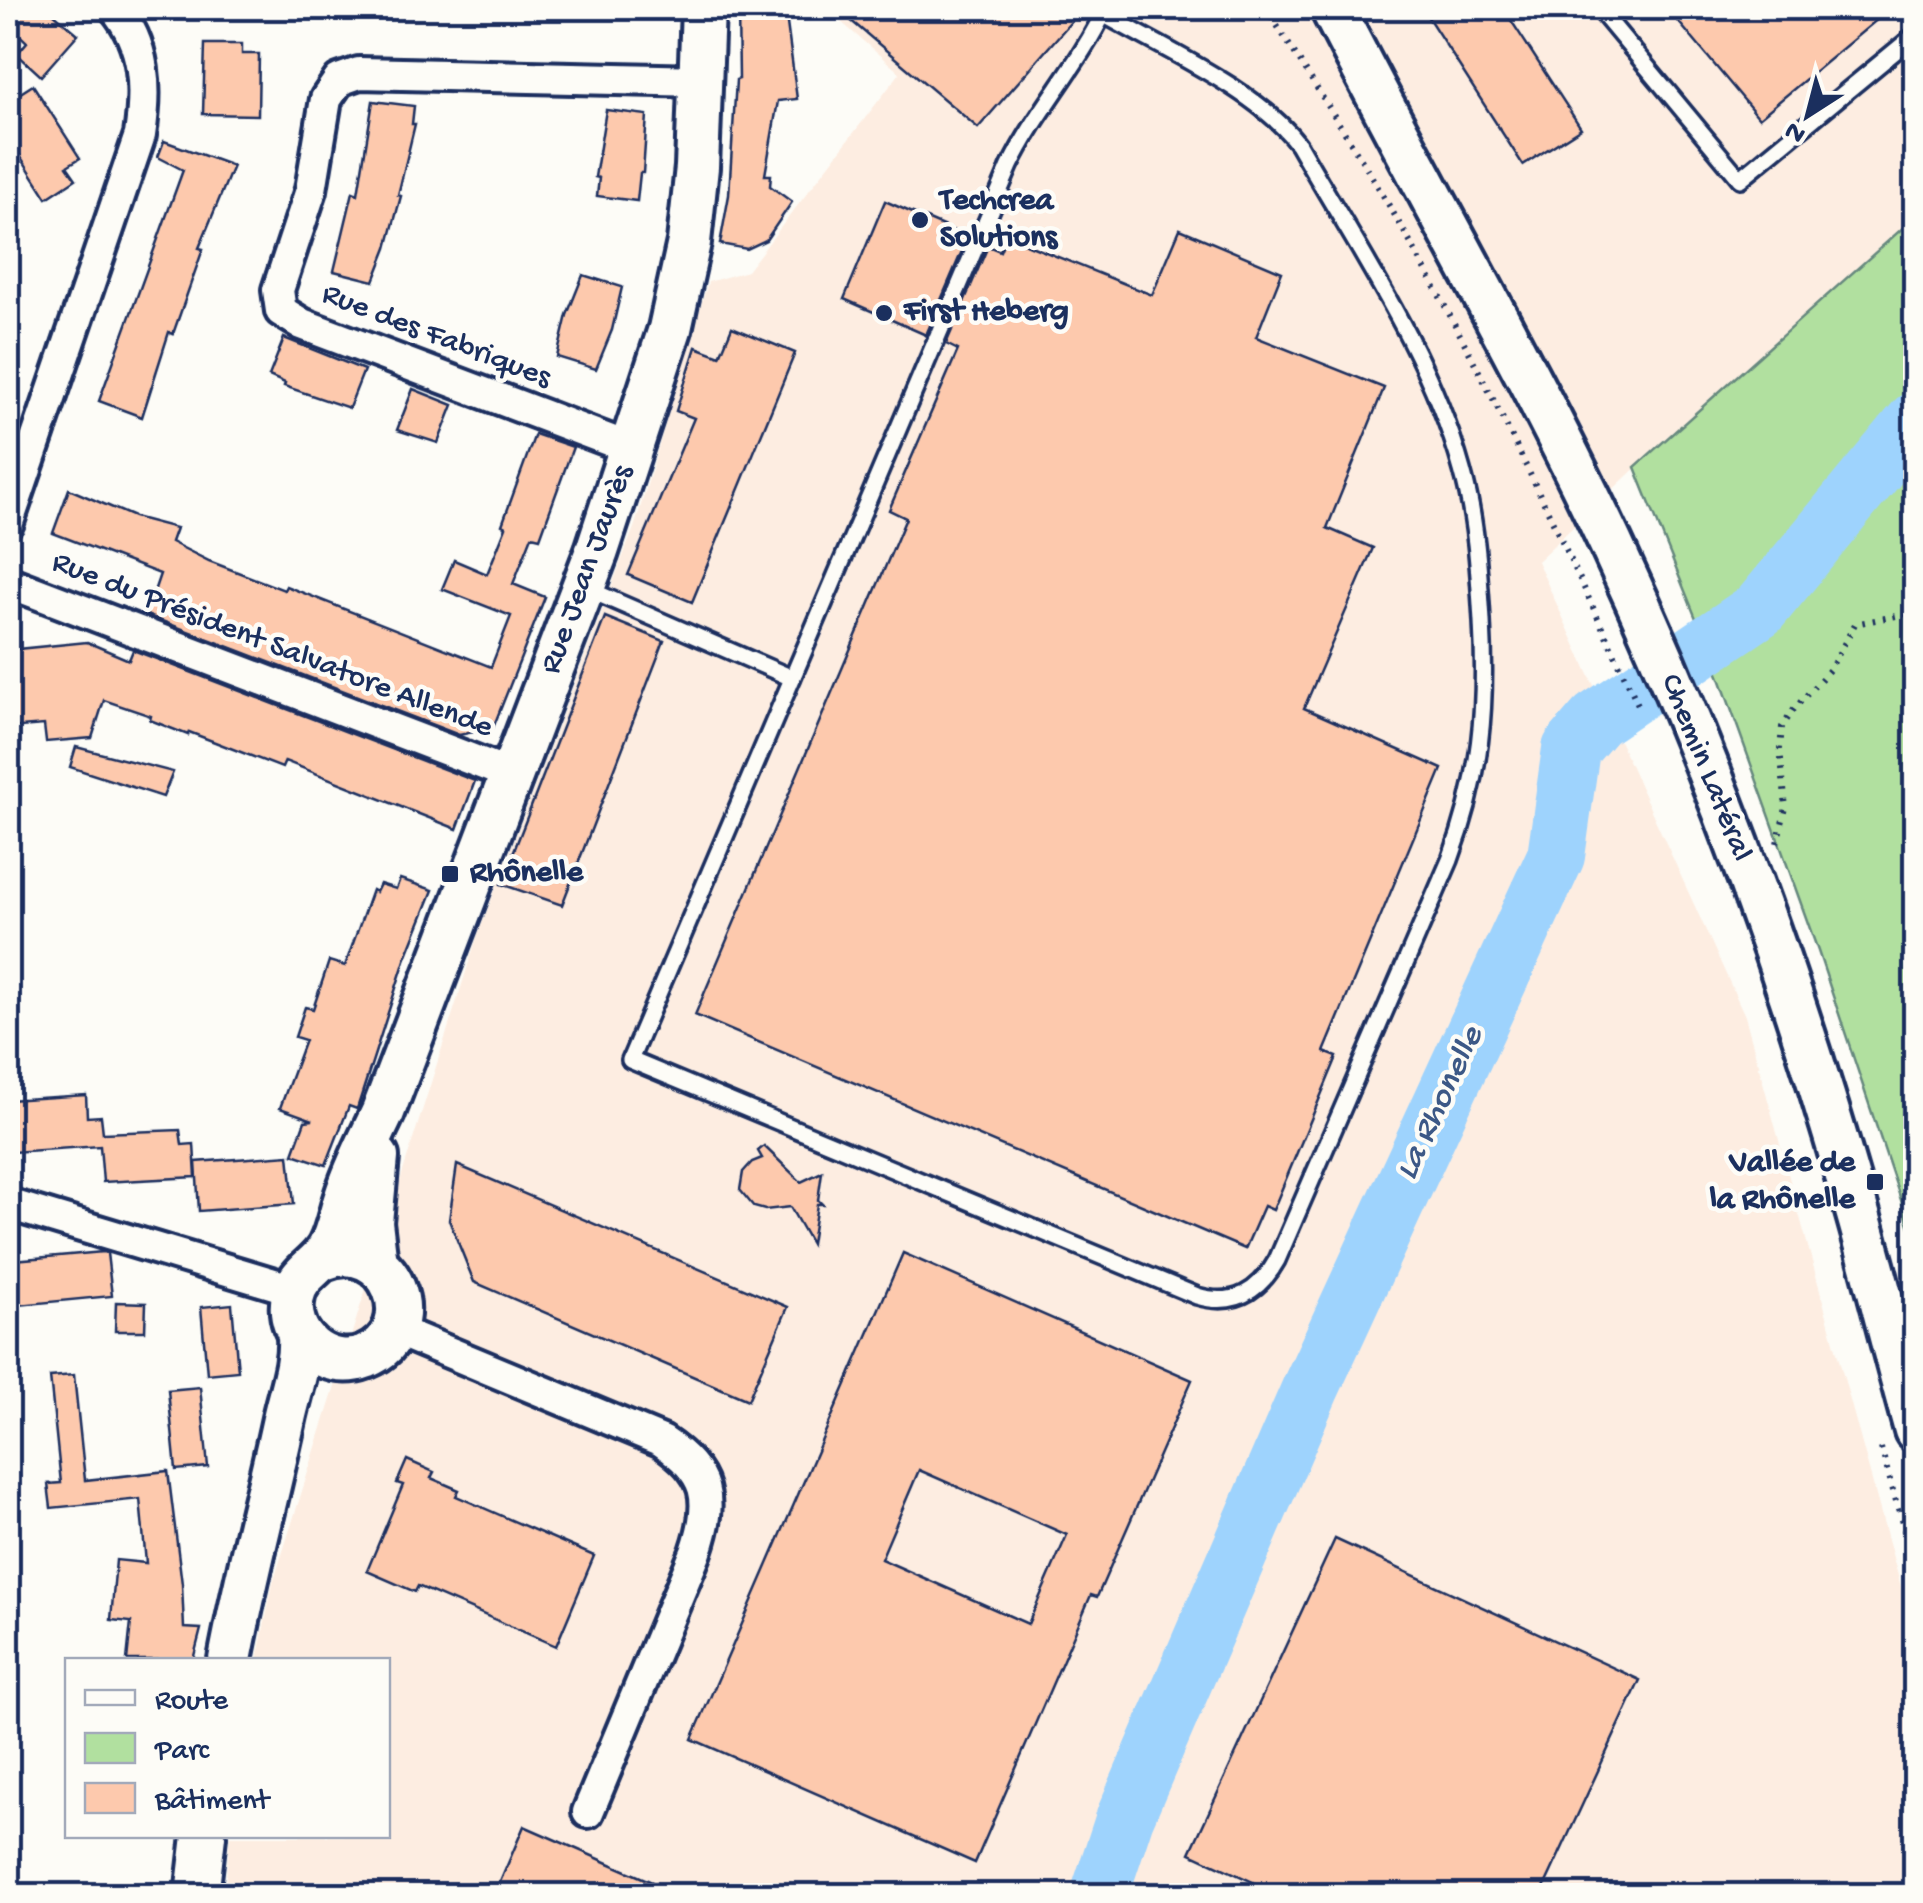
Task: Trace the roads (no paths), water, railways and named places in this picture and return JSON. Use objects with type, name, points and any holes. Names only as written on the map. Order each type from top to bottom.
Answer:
[{"type":"main road","name":"Rue Jean Jaurès","points":[[230,1658],[300,1357],[292,1313],[308,1274],[334,1238],[352,1182],[384,1112],[583,588],[670,329],[684,270],[697,167],[703,8]]},
{"type":"main road","name":"Chemin Latéral","points":[[1302,8],[1402,144]]},
{"type":"main road","name":"Chemin Latéral","points":[[1332,8],[1558,432],[1638,606],[1659,704],[1745,864],[1850,1184],[1898,1438]]},
{"type":"main road","name":"Rue Jean Jaurès","points":[[274,1474],[317,1400],[349,1360],[376,1351],[394,1329],[396,1291],[376,1264],[372,1237],[372,1200],[384,1112]]},
{"type":"main road","points":[[308,1274],[350,1254],[376,1264]]},
{"type":"main road","points":[[299,1335],[321,1355],[349,1360]]},
{"type":"main road","points":[[197,1896],[204,1838]]},
{"type":"street","points":[[8,522],[140,135],[142,62],[137,43],[115,8]]},
{"type":"street","name":"Rue des Fabriques","points":[[632,449],[302,324],[282,311],[278,290],[309,200],[326,99],[339,80],[360,74],[702,81]]},
{"type":"street","name":"Rue du Président Salvatore Allende","points":[[8,582],[512,775]]},
{"type":"street","points":[[8,1204],[308,1274]]},
{"type":"street","points":[[394,1329],[662,1441],[689,1462],[704,1488],[706,1515],[696,1552],[588,1812]]},
{"type":"lane","points":[[1598,8],[1740,179],[1916,34]]},
{"type":"lane","points":[[1105,11],[1253,100],[1280,122],[1298,144],[1399,322],[1438,401],[1463,472],[1476,545],[1484,710],[1478,768],[1465,818],[1278,1260],[1255,1289],[1222,1301],[1197,1296],[630,1060],[1010,166],[1028,130],[1075,63],[1105,11]]},
{"type":"lane","points":[[583,588],[792,678]]},
{"type":"waterway","name":"La Rhonelle","points":[[1099,1896],[1125,1817],[1311,1387],[1556,856],[1571,749],[1596,720],[1760,609],[1916,420]]},
{"type":"place","name":"Techcrea Solutions","points":[[920,220]]},
{"type":"place","name":"First Heberg","points":[[884,313]]},
{"type":"place","name":"Rhônelle","points":[[450,874]]},
{"type":"place","name":"Vallée de la Rhônelle","points":[[1875,1182]]}]
